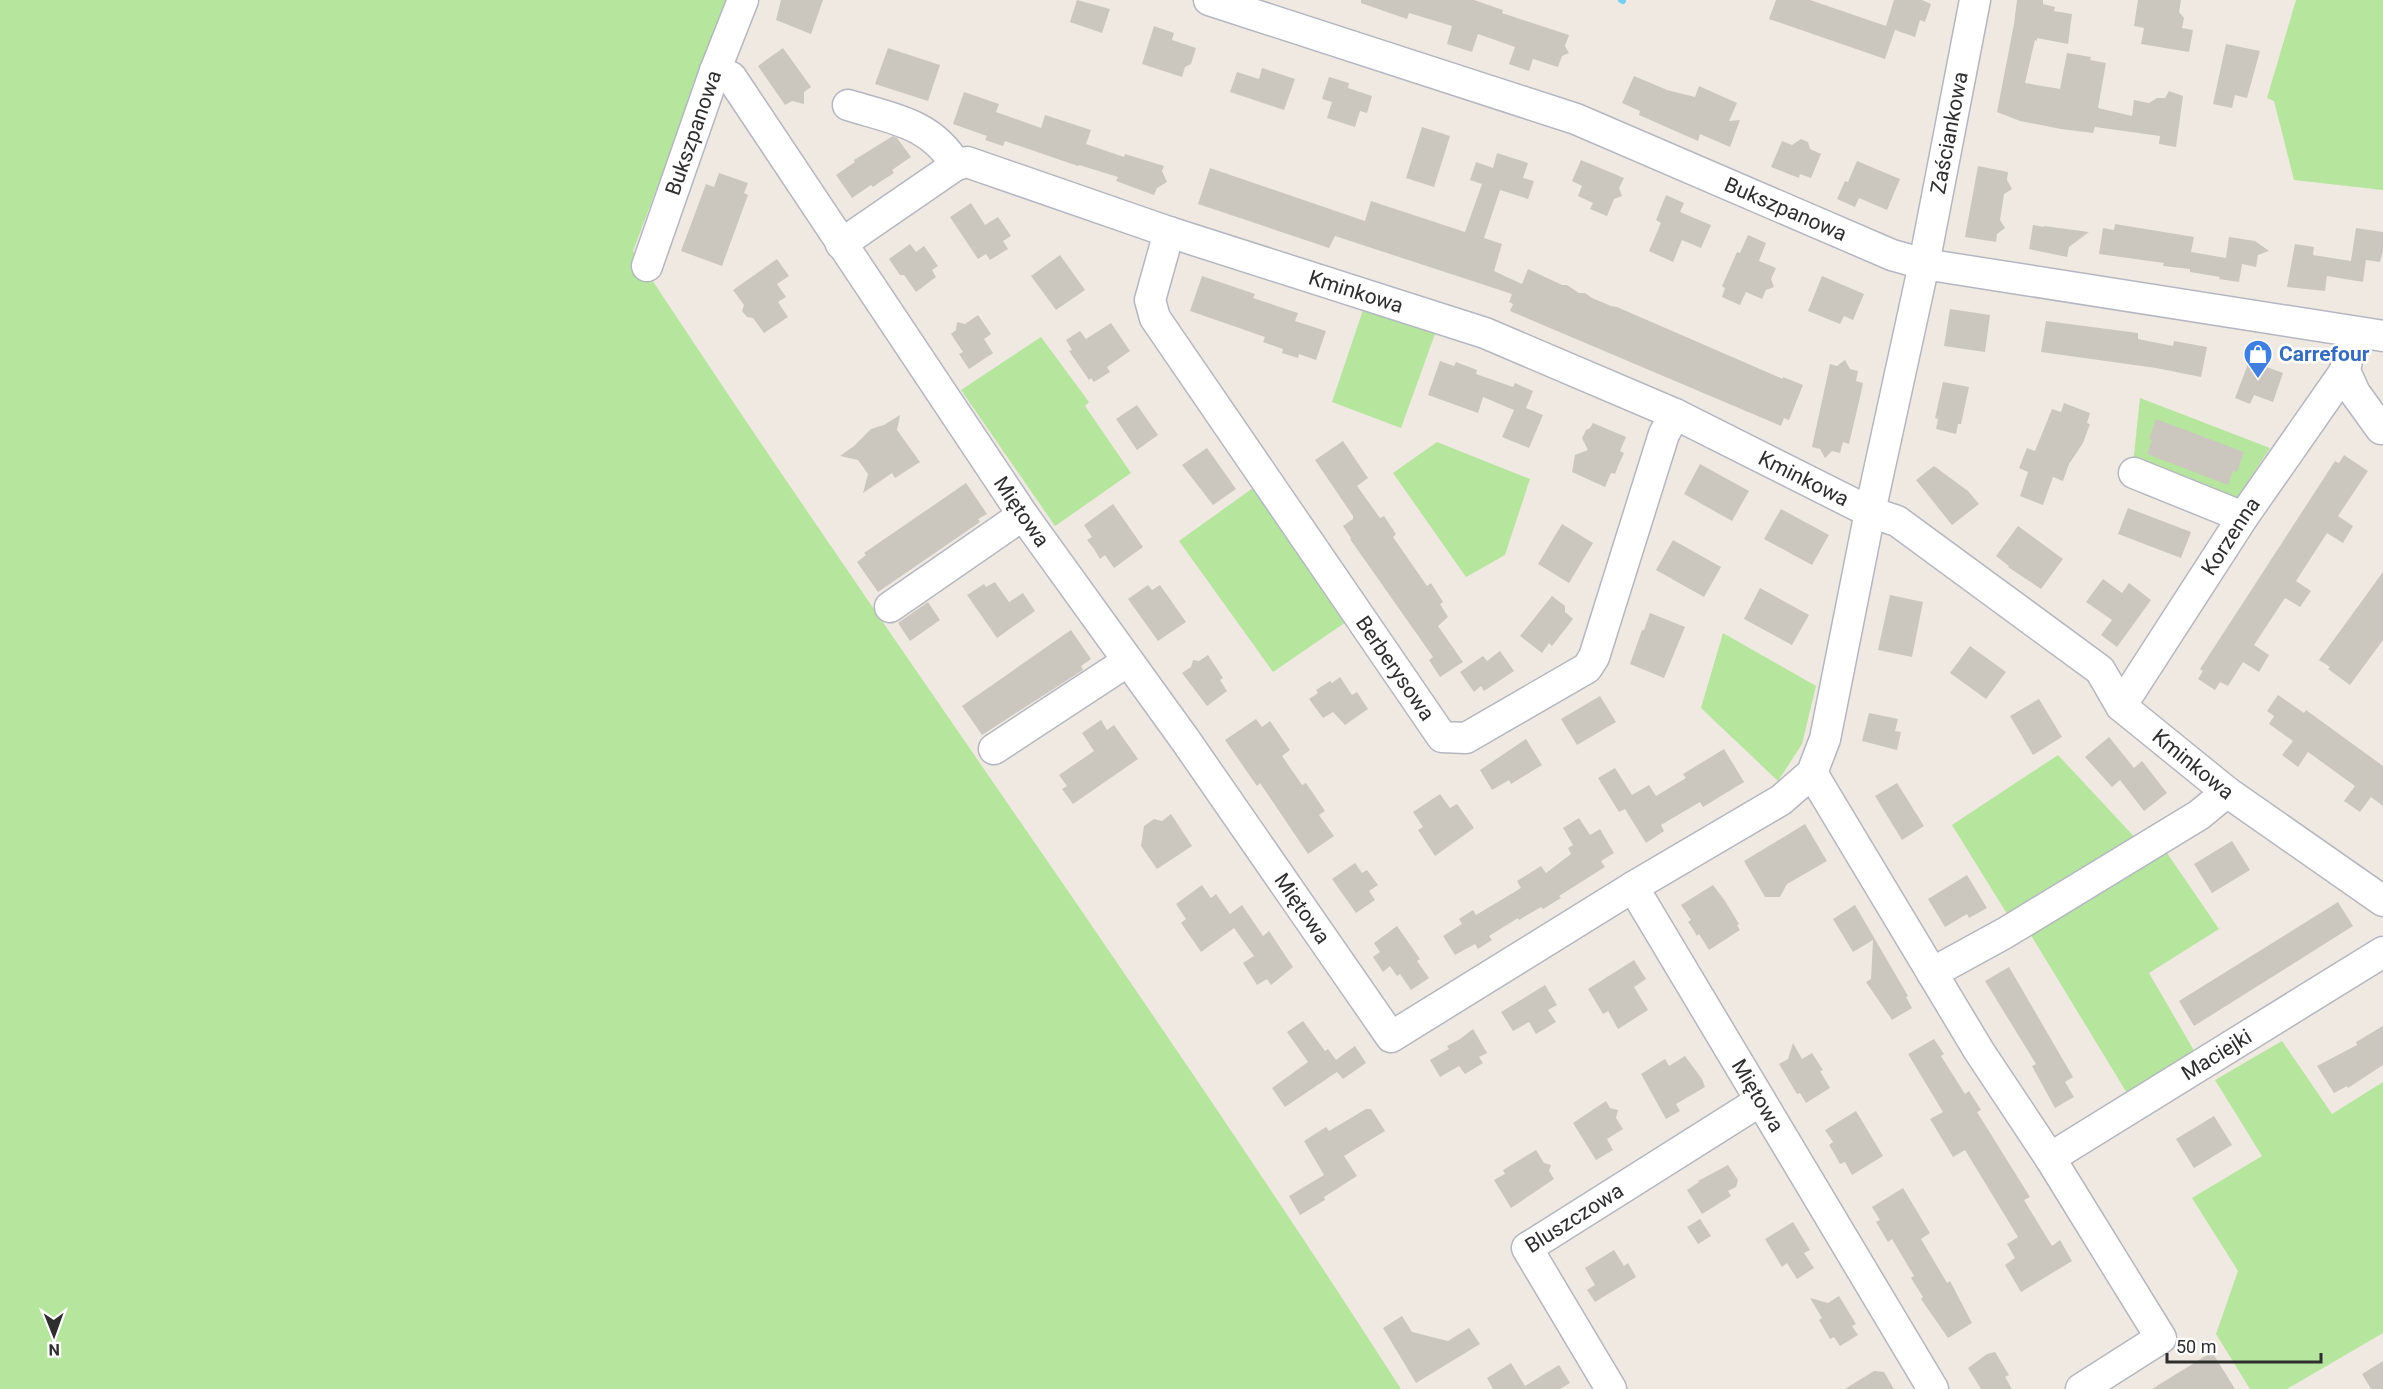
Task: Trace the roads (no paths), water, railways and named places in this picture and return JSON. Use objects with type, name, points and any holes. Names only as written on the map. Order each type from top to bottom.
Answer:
[{"type":"street","name":"Bukszpanowa","points":[[647,266],[715,71],[743,0]]},
{"type":"street","name":"Bukszpanowa","points":[[1209,0],[1576,120],[1892,255],[1924,264],[2383,336]]},
{"type":"street","name":"Zaściankowa","points":[[1924,264],[1975,0]]},
{"type":"street","name":"Miętowa","points":[[715,71],[731,77],[1023,515],[1391,1037],[1633,887],[1933,1389]]},
{"type":"street","points":[[841,244],[957,165],[946,147],[922,129],[848,105]]},
{"type":"street","name":"Kminkowa","points":[[957,165],[967,162],[1169,232],[1485,333],[1674,414],[1870,512],[1897,521],[2100,670],[2121,706],[2227,792],[2383,902]]},
{"type":"street","name":"Berberysowa","points":[[1169,232],[1150,300],[1155,318],[1442,737],[1466,738],[1587,668],[1594,657],[1664,434],[1674,414]]},
{"type":"street","name":"Kminkowa","points":[[1633,887],[1781,800],[1812,773],[1825,739],[1870,512],[1924,264]]},
{"type":"street","points":[[2352,331],[2345,371],[2355,393],[2381,429]]},
{"type":"street","name":"Korzenna","points":[[2121,706],[2243,517],[2345,371]]},
{"type":"street","points":[[2134,473],[2243,517]]},
{"type":"street","points":[[890,607],[1023,515]]},
{"type":"street","points":[[994,749],[1128,661]]},
{"type":"street","points":[[1812,773],[1979,1052],[2050,1158],[2161,1338],[2081,1389]]},
{"type":"street","points":[[1932,973],[2005,933],[2199,815],[2227,792]]},
{"type":"street","name":"Maciejki","points":[[2050,1158],[2383,952]]},
{"type":"street","name":"Bluszczowa","points":[[1611,1389],[1527,1248],[1760,1101]]},
{"type":"place","name":"Carrefour","points":[[2258,380]]}]
